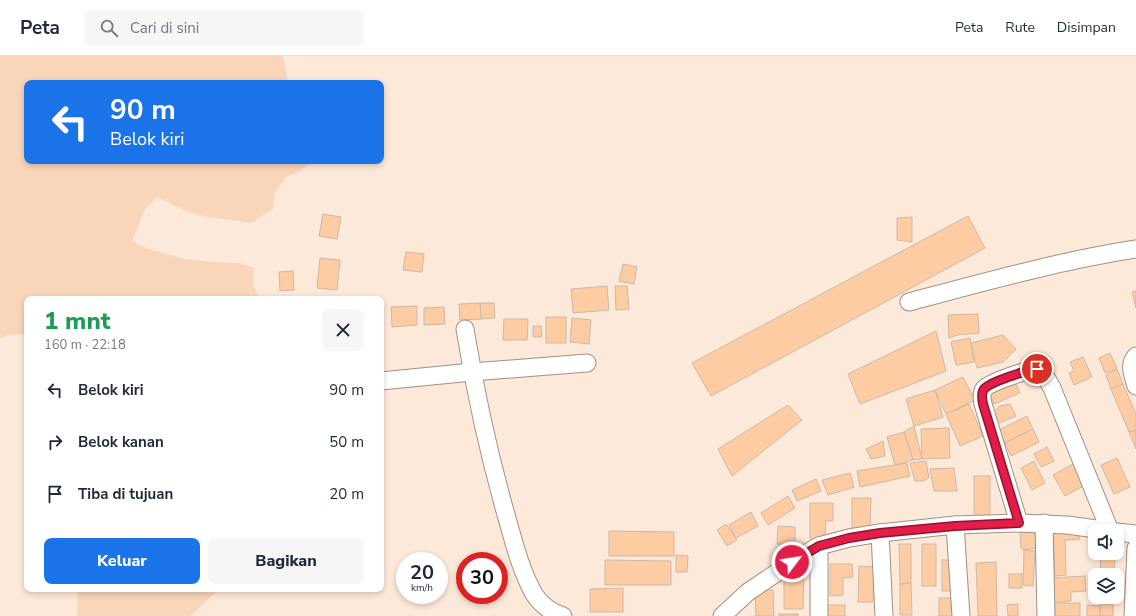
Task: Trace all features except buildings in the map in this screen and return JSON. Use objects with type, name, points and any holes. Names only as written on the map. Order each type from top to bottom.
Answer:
[{"type":"street","points":[[909,302],[1064,262],[1136,249]]},
{"type":"street","points":[[465,329],[472,372],[494,471],[513,541],[522,567],[535,595],[543,605],[553,612],[563,616]]},
{"type":"street","points":[[1136,356],[1132,360],[1136,386]]},
{"type":"street","points":[[384,381],[587,363]]},
{"type":"street","points":[[1019,523],[983,404],[982,392],[985,388],[996,382],[1037,369],[1043,372],[1052,388],[1108,524]]},
{"type":"street","points":[[722,616],[758,584],[803,555],[819,546],[849,538],[880,533],[955,526],[1019,523],[1044,523],[1088,528]]},
{"type":"street","points":[[1044,523],[1046,616]]},
{"type":"street","points":[[955,526],[961,616]]},
{"type":"street","points":[[880,533],[884,616]]},
{"type":"street","points":[[1124,533],[1136,534]]},
{"type":"street","points":[[819,546],[819,616]]},
{"type":"street","points":[[1133,616],[1136,548]]},
{"type":"shaded area","points":[[0,56],[283,56],[287,80],[24,80],[24,164],[308,164],[300,171],[285,178],[275,192],[273,209],[251,223],[203,216],[186,211],[157,197],[145,209],[132,241],[146,248],[180,258],[211,262],[240,263],[254,268],[253,284],[258,296],[24,296],[24,334],[7,335],[0,339]]},
{"type":"shaded area","points":[[78,592],[216,592],[190,616],[77,616]]},
{"type":"route","points":[[792,562],[819,546],[849,538],[880,533],[955,526],[1019,523],[983,404],[982,392],[985,388],[996,382],[1037,369]]}]
